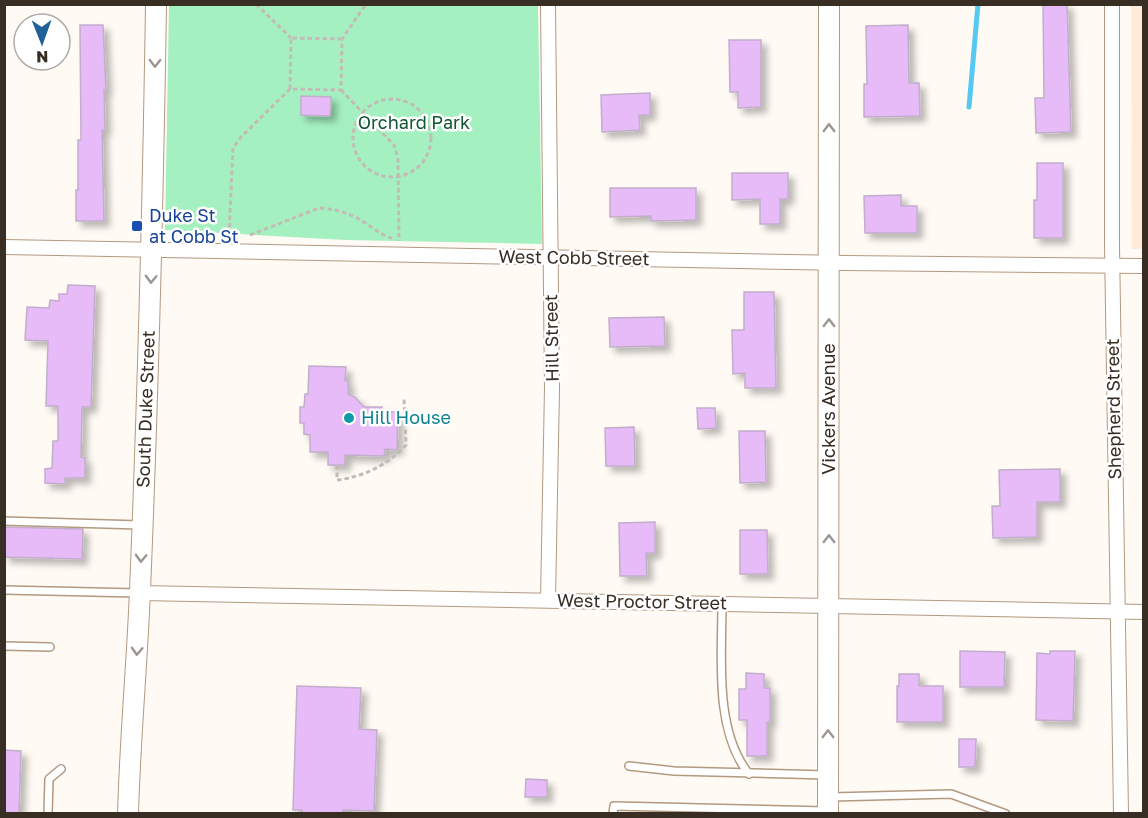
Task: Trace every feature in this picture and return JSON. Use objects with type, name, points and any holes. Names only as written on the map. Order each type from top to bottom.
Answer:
[{"type":"main road","name":"South Duke Street","points":[[128,813],[140,592],[152,250],[156,4]]},
{"type":"main road","name":"Vickers Avenue","points":[[828,807],[829,4]]},
{"type":"street","name":"Hill Street","points":[[548,4],[552,388],[548,600]]},
{"type":"street","name":"Shepherd Street","points":[[1112,4],[1113,265],[1121,813]]},
{"type":"street","name":"West Cobb Street","points":[[4,246],[829,263],[1143,266]]},
{"type":"street","name":"West Proctor Street","points":[[140,592],[1143,612]]},
{"type":"lane","points":[[4,521],[142,525]]},
{"type":"lane","points":[[4,590],[140,592]]},
{"type":"lane","points":[[722,604],[721,675],[726,717],[739,761],[749,774]]},
{"type":"lane","points":[[4,646],[50,647]]},
{"type":"lane","points":[[629,766],[674,771],[828,775]]},
{"type":"lane","points":[[48,813],[49,779],[61,769]]},
{"type":"lane","points":[[613,813],[614,806],[828,807],[951,794],[1006,813]]},
{"type":"path","points":[[256,4],[291,38],[342,39]]},
{"type":"path","points":[[341,90],[342,39],[366,4]]},
{"type":"path","points":[[218,235],[231,235],[233,148],[241,137],[290,89],[291,38]]},
{"type":"path","points":[[290,89],[341,90],[394,145],[398,158],[399,176],[399,254]]},
{"type":"path","points":[[396,99],[414,106],[427,120],[431,137],[427,154],[418,167],[399,176],[377,174],[364,166],[355,151],[352,135],[357,119],[375,102],[396,99]]},
{"type":"path","points":[[246,236],[319,208],[327,208],[356,217],[386,236],[408,239]]},
{"type":"path","points":[[337,465],[337,480],[355,478],[398,454],[406,445],[404,399]]},
{"type":"shaded area","points":[[1131,5],[1143,5],[1143,249],[1132,249]]},
{"type":"green space","name":"Orchard Park","points":[[169,5],[538,5],[542,244],[346,240],[165,230]]},
{"type":"building","points":[[1043,4],[1067,4],[1071,132],[1036,133],[1035,98],[1044,98]]},
{"type":"building","points":[[80,25],[103,25],[106,90],[104,90],[105,130],[102,130],[104,221],[76,221],[78,140],[81,140]]},
{"type":"building","points":[[908,25],[909,83],[919,83],[920,116],[864,117],[864,84],[867,84],[866,26]]},
{"type":"building","points":[[729,40],[761,40],[761,107],[738,108],[738,92],[730,92]]},
{"type":"building","points":[[650,93],[650,115],[639,115],[640,130],[602,132],[601,95]]},
{"type":"building","points":[[301,96],[331,97],[330,116],[301,115]]},
{"type":"building","points":[[1037,163],[1063,163],[1063,238],[1034,238]]},
{"type":"building","points":[[732,173],[788,173],[788,199],[780,199],[780,224],[760,224],[760,199],[732,200]]},
{"type":"building","points":[[610,188],[696,188],[696,220],[651,221],[651,216],[610,217]]},
{"type":"building","points":[[901,195],[901,206],[917,206],[917,233],[865,233],[864,196]]},
{"type":"building","points":[[68,285],[95,286],[91,407],[82,407],[81,457],[85,458],[85,478],[65,478],[65,484],[45,483],[45,469],[52,468],[53,441],[58,441],[58,406],[46,406],[48,341],[25,340],[27,307],[49,308],[50,300],[59,301],[59,294],[67,294]]},
{"type":"building","points":[[744,292],[774,292],[776,388],[745,388],[745,373],[733,374],[732,330],[744,330]]},
{"type":"building","points":[[664,317],[665,346],[610,347],[609,318]]},
{"type":"building","name":"Hill House","points":[[309,366],[346,367],[345,381],[348,381],[348,394],[355,397],[364,407],[382,407],[382,412],[398,412],[397,450],[385,449],[384,456],[345,455],[345,465],[328,465],[328,452],[310,452],[310,435],[304,434],[304,423],[300,423],[300,407],[304,407],[305,394],[308,394]]},
{"type":"building","points":[[697,408],[715,408],[716,428],[698,429]]},
{"type":"building","points":[[634,427],[635,466],[606,466],[605,428]]},
{"type":"building","points":[[739,431],[765,431],[766,482],[740,483]]},
{"type":"building","points":[[1060,469],[1060,502],[1037,502],[1037,537],[993,538],[992,506],[1000,506],[999,470]]},
{"type":"building","points":[[655,522],[655,553],[646,553],[647,576],[620,576],[619,523]]},
{"type":"building","points":[[4,527],[83,529],[82,559],[4,557]]},
{"type":"building","points":[[740,530],[767,530],[768,574],[740,574]]},
{"type":"building","points":[[960,651],[1005,652],[1004,687],[960,687]]},
{"type":"building","points":[[1050,651],[1075,651],[1073,721],[1036,720],[1037,653],[1050,654]]},
{"type":"building","points":[[746,673],[764,674],[764,688],[770,688],[767,756],[747,756],[747,720],[739,720],[739,689],[746,689]]},
{"type":"building","points":[[899,674],[919,674],[919,686],[943,686],[943,722],[897,722]]},
{"type":"building","points":[[297,686],[361,688],[359,729],[377,730],[374,811],[343,810],[343,813],[302,813],[302,810],[293,810]]},
{"type":"building","points":[[959,739],[976,739],[975,767],[959,767]]},
{"type":"building","points":[[4,750],[21,751],[19,813],[4,813]]},
{"type":"building","points":[[526,779],[547,780],[547,797],[525,797]]},
{"type":"waterway","points":[[969,107],[978,4]]},
{"type":"place","name":"Duke St at Cobb St","points":[[137,226]]},
{"type":"place","name":"Hill House","points":[[349,418]]}]
